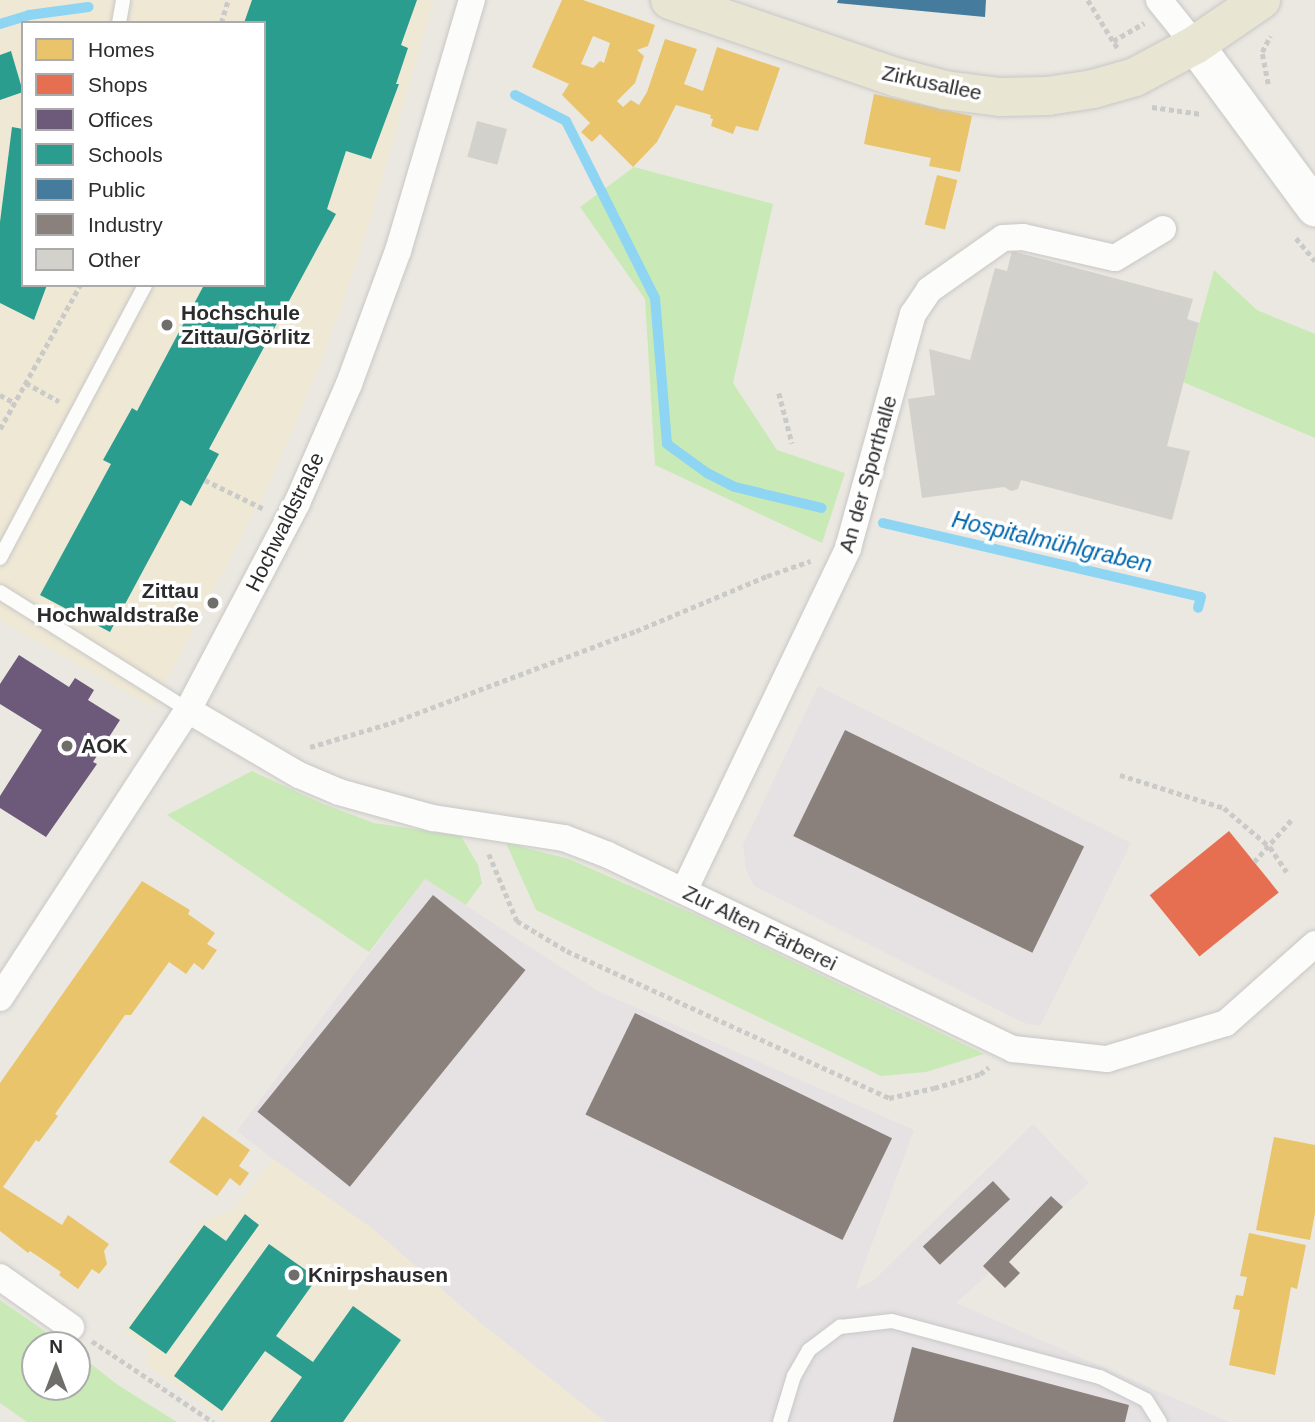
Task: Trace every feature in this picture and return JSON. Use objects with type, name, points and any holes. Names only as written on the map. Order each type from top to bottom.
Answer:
[{"type":"main road","name":"Zirkusallee","points":[[670,0],[895,77],[945,90],[1000,96],[1048,96],[1093,89],[1135,77],[1195,45],[1267,15]]},
{"type":"main road","points":[[1195,45],[1315,208]]},
{"type":"street","name":"Hochwaldstraße","points":[[0,998],[188,710],[288,521],[349,384],[398,251],[472,0]]},
{"type":"street","points":[[1159,0],[1195,45]]},
{"type":"street","name":"An der Sporthalle","points":[[684,891],[848,548],[914,314],[929,290],[1003,238],[1023,237],[1115,258],[1163,229]]},
{"type":"street","name":"Zur Alten Färberei","points":[[188,710],[284,766],[339,792],[433,818],[564,838],[684,891],[1013,1049],[1107,1059],[1226,1023],[1315,944]]},
{"type":"street","points":[[0,1278],[71,1327]]},
{"type":"lane","points":[[119,21],[122,0]]},
{"type":"lane","points":[[0,558],[144,287]]},
{"type":"lane","points":[[0,592],[188,710]]},
{"type":"lane","points":[[780,1422],[794,1376],[809,1350],[840,1327],[892,1321],[1100,1377],[1146,1400],[1160,1422]]},
{"type":"path","points":[[222,21],[228,0]]},
{"type":"path","points":[[1088,0],[1113,41]]},
{"type":"path","points":[[1267,15],[1262,52],[1267,80]]},
{"type":"path","points":[[1147,107],[1203,114]]},
{"type":"path","points":[[0,429],[79,287]]},
{"type":"path","points":[[26,383],[78,411]]},
{"type":"path","points":[[779,393],[792,443]]},
{"type":"path","points":[[0,395],[15,403]]},
{"type":"path","points":[[205,480],[288,521]]},
{"type":"path","points":[[284,766],[292,752],[391,723],[636,631],[767,576],[848,548]]},
{"type":"path","points":[[1120,775],[1224,808],[1270,847],[1287,872]]},
{"type":"path","points":[[1254,862],[1292,819]]},
{"type":"path","points":[[477,824],[517,921],[567,951],[889,1098],[981,1074],[1013,1049]]},
{"type":"path","points":[[71,1327],[213,1422]]},
{"type":"shaded area","name":"Hochschule Zittau/Görlitz","points":[[0,0],[434,0],[360,254],[320,365],[273,475],[153,707],[0,620]]},
{"type":"shaded area","points":[[818,686],[1131,843],[1040,1026],[1024,1023],[754,886],[746,870],[743,845]]},
{"type":"shaded area","points":[[425,879],[598,991],[914,1130],[855,1290],[875,1279],[1033,1124],[1089,1183],[956,1303],[1229,1422],[605,1422],[478,1321],[373,1229],[302,1182],[237,1131]]},
{"type":"shaded area","name":"Knirpshausen","points":[[273,1159],[373,1229],[478,1321],[605,1422],[227,1422],[147,1365],[148,1350],[123,1331],[202,1222],[235,1208]]},
{"type":"green space","points":[[634,167],[773,204],[733,383],[777,450],[845,473],[822,543],[655,465],[645,299],[580,207]]},
{"type":"green space","points":[[1214,270],[1257,310],[1315,334],[1315,438],[1183,382]]},
{"type":"green space","points":[[252,771],[321,803],[374,823],[461,836],[478,865],[482,883],[466,905],[425,879],[369,952],[167,815]]},
{"type":"green space","points":[[506,843],[569,859],[703,918],[984,1054],[926,1072],[881,1076],[536,910]]},
{"type":"green space","points":[[0,1300],[45,1331],[21,1331],[21,1401],[91,1401],[91,1364],[118,1385],[177,1422],[27,1422],[0,1403]]},
{"type":"building: Homes","points":[[562,0],[583,0],[655,25],[648,46],[637,50],[644,56],[635,83],[617,101],[623,107],[631,100],[639,105],[647,92],[665,39],[697,49],[684,84],[703,91],[717,47],[780,68],[758,131],[736,126],[733,134],[711,126],[711,115],[676,105],[657,142],[633,167],[600,134],[592,142],[581,132],[590,123],[562,95],[569,84],[532,67]],"holes":[[[593,36],[610,43],[604,63],[600,61],[593,68],[581,64]]]},
{"type":"building: Homes","points":[[874,94],[972,116],[960,172],[929,166],[931,158],[864,144]]},
{"type":"building: Homes","points":[[937,175],[957,180],[945,230],[925,224]]},
{"type":"building: Homes","points":[[142,881],[190,910],[188,914],[215,933],[207,944],[217,950],[203,970],[194,963],[186,974],[169,962],[131,1015],[125,1015],[55,1114],[58,1116],[39,1142],[36,1140],[3,1187],[62,1225],[68,1215],[109,1244],[104,1251],[107,1264],[99,1274],[92,1269],[78,1289],[59,1275],[61,1272],[30,1251],[28,1253],[0,1231],[0,1083]]},
{"type":"building: Homes","points":[[203,1116],[250,1150],[239,1166],[249,1173],[240,1186],[230,1178],[217,1196],[169,1162]]},
{"type":"building: Homes","points":[[1274,1137],[1315,1145],[1315,1213],[1310,1240],[1256,1230]]},
{"type":"building: Homes","points":[[1249,1233],[1306,1245],[1297,1289],[1291,1287],[1275,1375],[1229,1365],[1240,1310],[1233,1309],[1236,1295],[1243,1296],[1247,1277],[1240,1276]]},
{"type":"building: Shops","points":[[1229,831],[1279,892],[1199,957],[1150,895]]},
{"type":"building: Offices","name":"AOK","points":[[19,655],[69,687],[75,678],[94,690],[88,700],[120,720],[93,762],[97,764],[46,837],[0,808],[0,796],[42,730],[0,704],[0,684]]},
{"type":"building: Schools","points":[[252,0],[417,0],[401,45],[408,48],[396,84],[399,84],[371,159],[346,151],[327,209],[336,214],[209,449],[219,454],[191,506],[181,500],[110,632],[40,595],[111,464],[103,460],[132,408],[137,411],[203,287],[266,287],[266,21],[245,21]]},
{"type":"building: Schools","points":[[11,51],[21,93],[0,100],[0,55]]},
{"type":"building: Schools","points":[[12,127],[21,129],[21,287],[46,287],[34,320],[0,303],[0,222]]},
{"type":"building: Schools","points":[[245,1214],[259,1225],[166,1354],[129,1328],[204,1225],[226,1241]]},
{"type":"building: Schools","points":[[269,1244],[317,1278],[276,1336],[313,1362],[353,1306],[401,1340],[343,1422],[270,1422],[302,1377],[265,1351],[222,1411],[174,1376]]},
{"type":"building: Public","points":[[838,0],[986,0],[985,17],[837,3]]},
{"type":"building: Industry","points":[[845,730],[1084,847],[1032,953],[793,836]]},
{"type":"building: Industry","points":[[433,895],[525,970],[350,1187],[257,1112]]},
{"type":"building: Industry","points":[[635,1013],[892,1138],[843,1240],[585,1115]]},
{"type":"building: Industry","points":[[993,1181],[1010,1199],[940,1265],[923,1246]]},
{"type":"building: Industry","points":[[1051,1196],[1063,1207],[1009,1262],[1020,1273],[1005,1288],[983,1266]]},
{"type":"building: Industry","points":[[912,1347],[1129,1405],[1125,1422],[893,1422]]},
{"type":"building: Other","points":[[477,121],[507,129],[497,165],[467,157]]},
{"type":"building: Other","points":[[1012,251],[1193,299],[1187,319],[1199,323],[1167,446],[1190,451],[1172,520],[1021,480],[1018,489],[1011,491],[1004,487],[922,498],[908,399],[935,395],[929,349],[970,360],[995,268],[1007,271]]},
{"type":"waterway","name":"Hospitalmühlgraben","points":[[0,24],[29,15],[88,7]]},
{"type":"waterway","name":"Hospitalmühlgraben","points":[[515,95],[566,121],[655,298],[667,444],[707,473],[735,487],[822,508]]},
{"type":"waterway","name":"Hospitalmühlgraben","points":[[883,523],[1201,597],[1198,608]]},
{"type":"place","name":"Hochschule Zittau/Görlitz","points":[[167,325]]},
{"type":"place","name":"Zittau Hochwaldstraße","points":[[213,603]]},
{"type":"place","name":"AOK","points":[[67,746]]},
{"type":"place","name":"Knirpshausen","points":[[294,1275]]}]
